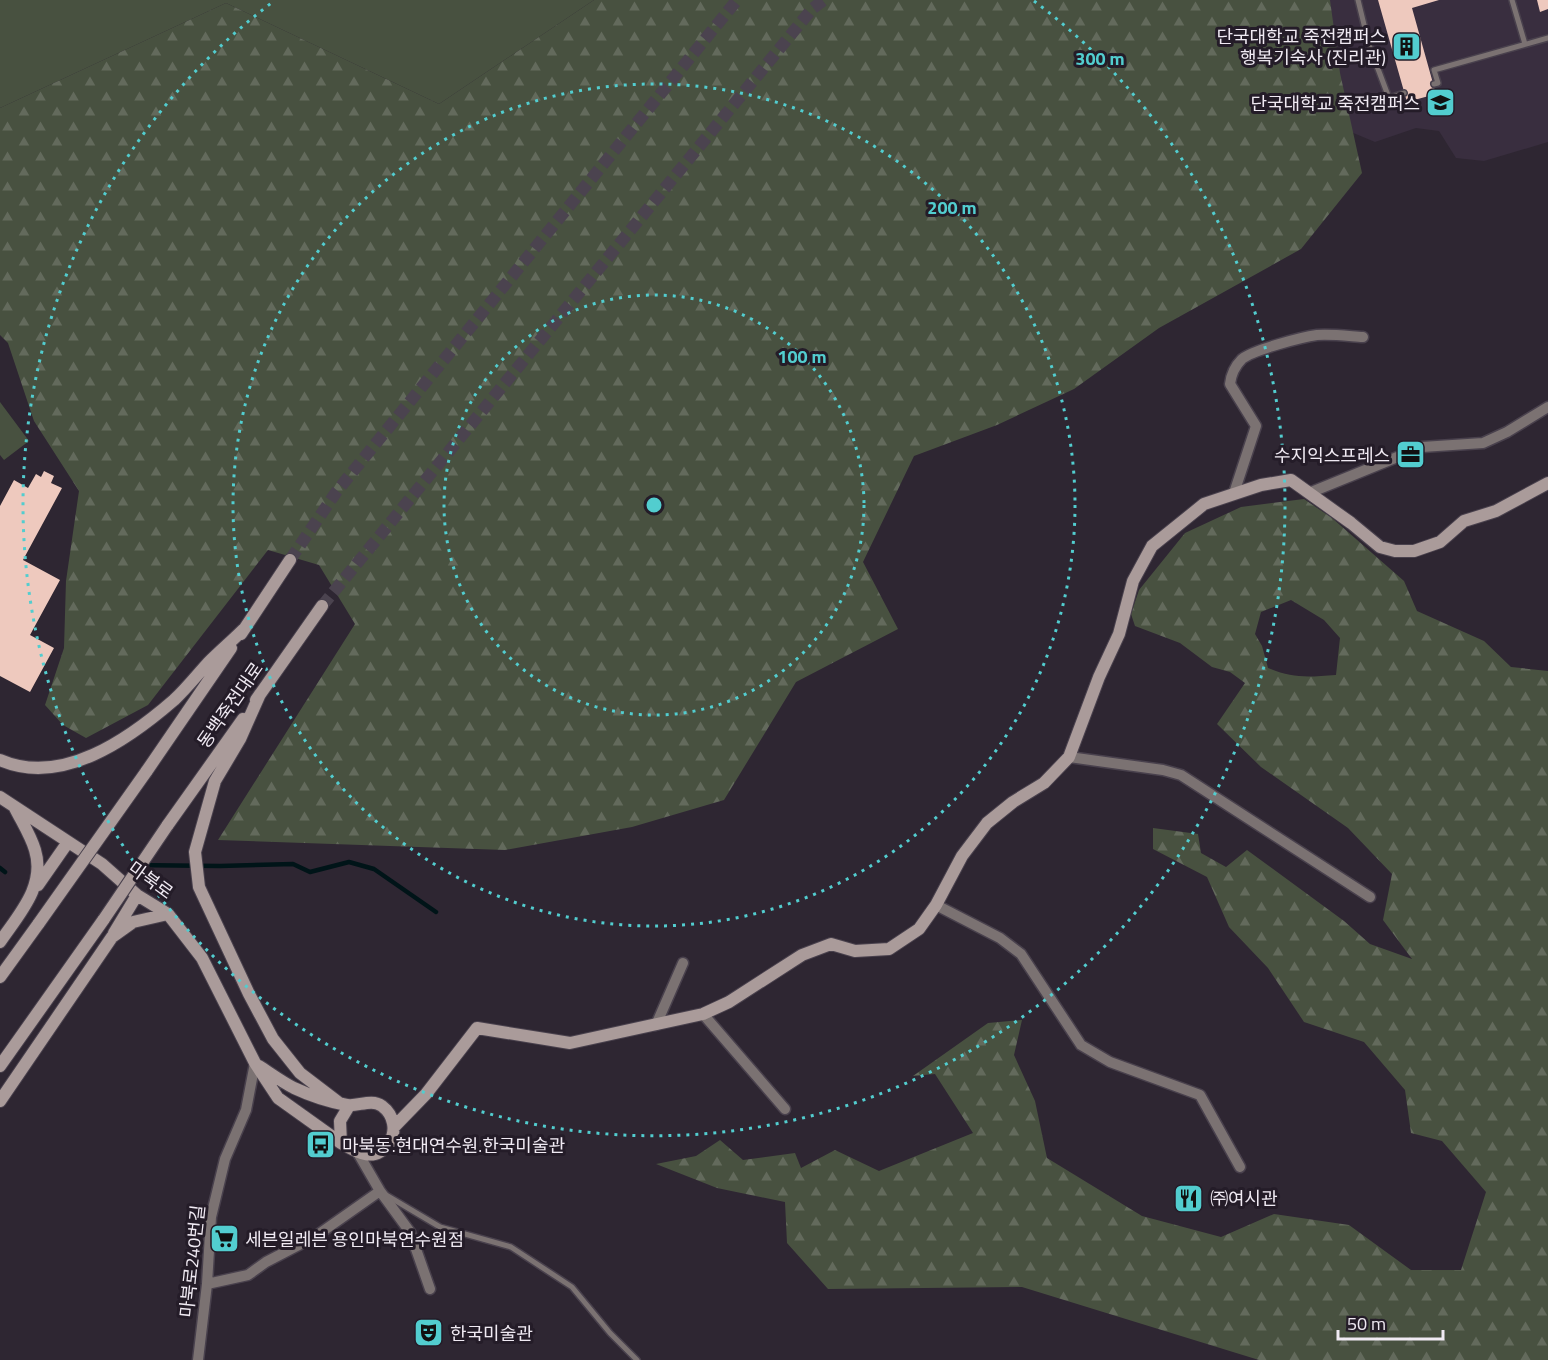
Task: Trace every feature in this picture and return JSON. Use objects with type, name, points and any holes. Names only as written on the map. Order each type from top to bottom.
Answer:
[{"type":"main road","points":[[394,1127],[426,1094],[477,1028],[570,1043],[656,1025],[704,1014],[729,1002],[802,955],[831,944],[855,951],[889,949],[919,929],[936,905],[962,856],[987,823],[1013,802],[1044,783],[1069,757],[1099,677],[1119,634],[1133,581],[1152,546],[1204,504],[1261,485],[1292,480],[1380,547],[1414,550],[1440,542],[1464,521],[1496,511],[1548,483]]},
{"type":"main road","name":"동백죽전대로","points":[[0,977],[146,772],[290,560]]},
{"type":"main road","name":"동백죽전대로","points":[[0,1066],[322,606]]},
{"type":"main road","points":[[0,760],[35,768],[62,766],[88,758],[114,744],[175,699],[245,628]]},
{"type":"main road","points":[[260,694],[240,739],[215,781],[195,852],[199,887],[249,994],[273,1039],[300,1072],[344,1104]]},
{"type":"main road","name":"마북로","points":[[0,797],[102,864],[137,895],[168,914],[202,958],[255,1064],[278,1098],[341,1143]]},
{"type":"main road","points":[[15,807],[35,850],[38,869],[35,890]]},
{"type":"main road","points":[[0,942],[68,842]]},
{"type":"main road","points":[[0,1101],[112,937],[137,895]]},
{"type":"main road","points":[[112,937],[133,922],[168,914]]},
{"type":"main road","points":[[255,1064],[294,1088],[344,1104],[365,1102],[381,1105],[390,1115],[394,1127],[392,1139],[384,1151],[372,1155],[358,1153],[341,1143],[340,1121],[344,1104]]},
{"type":"street","points":[[1234,493],[1256,426],[1230,384],[1238,364],[1243,358],[1256,352],[1316,335],[1363,337]]},
{"type":"street","points":[[1309,493],[1422,447],[1484,443],[1548,407]]},
{"type":"street","points":[[1069,757],[1163,770],[1181,775],[1370,897]]},
{"type":"street","points":[[936,905],[1000,938],[1021,954],[1081,1045],[1110,1062],[1200,1095],[1240,1167]]},
{"type":"street","points":[[656,1025],[683,963]]},
{"type":"street","points":[[704,1014],[785,1110]]},
{"type":"street","name":"마북로240번길","points":[[198,1360],[207,1284],[211,1217],[225,1159],[246,1110],[255,1064]]},
{"type":"street","points":[[358,1153],[380,1191],[411,1232],[430,1289]]},
{"type":"street","points":[[207,1284],[248,1275],[266,1262],[316,1236],[380,1191]]},
{"type":"lane","points":[[1358,0],[1369,45],[1389,98],[1404,93]]},
{"type":"lane","points":[[1512,0],[1526,44]]},
{"type":"lane","points":[[1434,84],[1438,83],[1434,70],[1548,38]]},
{"type":"lane","points":[[380,1191],[440,1227],[511,1247],[572,1287],[637,1360]]},
{"type":"shaded area","name":"단국대학교 죽전캠퍼스","points":[[1314,0],[1548,0],[1548,142],[1484,161],[1456,158],[1439,131],[1416,128],[1375,142],[1339,127]]},
{"type":"green space","points":[[0,0],[594,0],[439,104],[226,3],[0,108]]},
{"type":"green space","points":[[594,0],[1330,0],[1340,73],[1362,173],[1301,249],[1159,328],[1074,389],[997,425],[914,456],[863,562],[898,629],[796,682],[724,800],[632,827],[505,850],[218,840],[355,624],[319,565],[268,550],[148,705],[86,738],[63,725],[45,705],[64,648],[66,581],[79,491],[34,421],[8,343],[0,335],[0,108],[226,3],[439,104]]},
{"type":"green space","points":[[0,402],[29,441],[4,460],[0,455]]},
{"type":"green space","points":[[1304,499],[1332,518],[1404,581],[1417,611],[1484,641],[1511,667],[1548,671],[1548,1360],[1259,1360],[1022,1287],[828,1289],[787,1243],[785,1202],[717,1188],[656,1164],[696,1156],[720,1140],[743,1160],[795,1153],[801,1168],[835,1150],[879,1171],[973,1133],[935,1074],[913,1076],[988,1023],[1022,1020],[1014,1055],[1035,1101],[1047,1158],[1142,1216],[1221,1237],[1274,1214],[1349,1225],[1411,1270],[1461,1270],[1486,1192],[1442,1141],[1411,1133],[1405,1090],[1364,1042],[1304,1022],[1268,968],[1229,927],[1207,877],[1153,849],[1153,828],[1198,834],[1201,853],[1226,867],[1247,850],[1344,921],[1370,944],[1412,959],[1383,920],[1392,874],[1348,828],[1261,767],[1217,724],[1245,683],[1230,672],[1212,667],[1180,643],[1135,626],[1131,614],[1139,590],[1185,533],[1241,507]],"holes":[[[1291,600],[1324,620],[1340,638],[1336,675],[1293,676],[1268,668],[1262,646],[1255,634],[1261,612]]]},
{"type":"building","name":"단국대학교 죽전캠퍼스 행복기숙사 (진리관)","points":[[1378,0],[1439,0],[1412,8],[1436,94],[1407,102]]},
{"type":"building","points":[[1537,0],[1548,0],[1548,9],[1540,12]]},
{"type":"building","points":[[44,471],[54,476],[51,483],[62,488],[23,560],[60,580],[30,635],[54,648],[30,692],[0,676],[0,506],[14,480],[28,488],[36,474],[41,477]]},
{"type":"waterway","points":[[132,865],[293,864],[310,872],[349,862],[374,869],[436,912]]},
{"type":"waterway","points":[[0,868],[5,872]]},
{"type":"tunnel","points":[[290,560],[337,491],[737,0]]},
{"type":"tunnel","points":[[322,606],[812,9],[824,0]]},
{"type":"place","name":"단국대학교 죽전캠퍼스 행복기숙사 (진리관)","points":[[1407,46]]},
{"type":"place","name":"단국대학교 죽전캠퍼스","points":[[1441,103]]},
{"type":"place","name":"수지익스프레스","points":[[1411,455]]},
{"type":"place","name":"마북동.현대연수원.한국미술관","points":[[321,1145]]},
{"type":"place","name":"㈜여시관","points":[[1189,1198]]},
{"type":"place","name":"세븐일레븐 용인마북연수원점","points":[[224,1239]]},
{"type":"place","name":"한국미술관","points":[[429,1333]]}]
